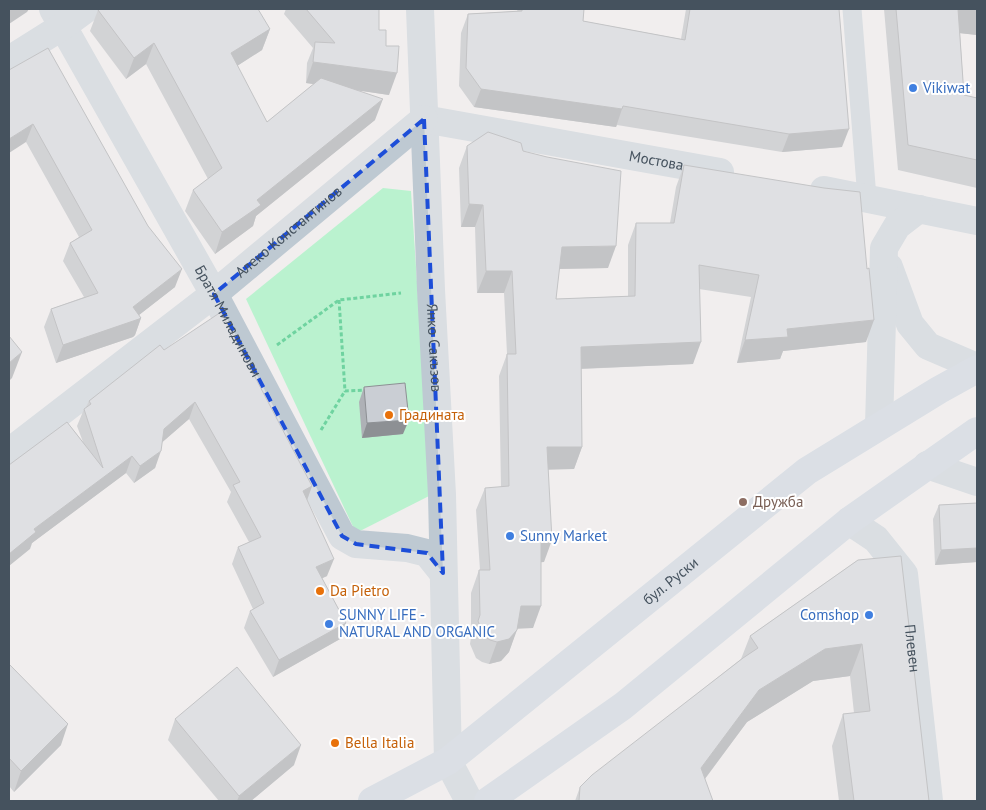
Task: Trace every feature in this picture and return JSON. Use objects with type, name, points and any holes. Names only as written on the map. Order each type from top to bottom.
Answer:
[{"type":"main road","name":"бул. Руски","points":[[372,801],[448,761],[807,471],[977,368]]},
{"type":"main road","points":[[488,801],[623,706],[849,521],[977,432]]},
{"type":"street","points":[[9,60],[58,17],[86,9]]},
{"type":"street","name":"Янко Сакъзов","points":[[420,9],[431,290],[442,495],[448,761],[469,801]]},
{"type":"street","name":"Братя Миладинови","points":[[58,17],[214,294],[342,536],[356,544],[407,548],[427,553],[443,573]]},
{"type":"street","name":"Мостова","points":[[424,119],[749,177]]},
{"type":"street","name":"Алеко Константинов","points":[[9,452],[214,294],[424,119]]},
{"type":"street","points":[[798,186],[977,220]]},
{"type":"street","points":[[879,426],[884,248],[896,226],[919,210]]},
{"type":"street","points":[[884,248],[893,280],[910,324],[922,340],[928,346],[977,368]]},
{"type":"street","points":[[927,465],[977,482]]},
{"type":"street","name":"Плевен","points":[[849,521],[876,539],[904,574],[929,801]]},
{"type":"lane","points":[[852,9],[867,198]]},
{"type":"path","points":[[251,364],[339,300],[431,290]]},
{"type":"path","points":[[303,461],[344,391],[339,300]]},
{"type":"path","points":[[344,391],[372,389]]},
{"type":"highlighted area","points":[[424,119],[443,573],[427,553],[356,544],[342,536],[214,294]]},
{"type":"green space","points":[[383,188],[411,191],[431,495],[356,533],[246,299]]},
{"type":"building","points":[[258,9],[270,29],[231,53],[267,122],[321,78],[383,99],[257,200],[261,205],[222,232],[193,190],[222,168],[154,43],[134,58],[98,10]]},
{"type":"building","points":[[306,9],[379,9],[379,30],[386,30],[386,46],[399,46],[397,73],[313,62],[315,42],[335,43]]},
{"type":"building","points":[[522,9],[584,9],[583,21],[685,40],[690,9],[839,9],[849,129],[789,134],[623,106],[622,109],[481,89],[466,68],[468,14],[522,11]]},
{"type":"building","points":[[896,9],[958,9],[964,95],[977,98],[977,160],[908,145]]},
{"type":"building","points":[[48,48],[148,226],[182,269],[133,307],[141,318],[63,345],[51,309],[98,293],[70,243],[92,230],[33,124],[9,139],[9,70]]},
{"type":"building","points":[[488,132],[521,143],[523,151],[621,171],[616,246],[562,247],[556,299],[635,296],[636,223],[674,223],[684,165],[824,188],[860,192],[874,320],[787,329],[788,337],[745,340],[759,275],[699,265],[701,342],[581,347],[582,447],[547,447],[552,540],[541,541],[541,606],[521,606],[517,630],[509,639],[497,642],[484,636],[478,621],[480,615],[479,570],[490,570],[485,488],[509,486],[507,354],[516,354],[512,271],[486,271],[483,205],[469,204],[467,146]]},
{"type":"building","points":[[221,312],[312,486],[303,491],[334,559],[316,567],[346,623],[279,660],[250,611],[264,603],[238,547],[261,537],[233,485],[240,482],[195,402],[164,429],[161,451],[140,466],[132,456],[34,529],[36,532],[9,554],[9,465],[67,422],[103,468],[84,409],[91,404],[89,401],[160,345],[164,350]]},
{"type":"building","points":[[9,336],[22,352],[9,363]]},
{"type":"building","points":[[405,383],[409,420],[367,423],[364,387]]},
{"type":"building","points":[[977,503],[977,548],[941,550],[939,505]]},
{"type":"building","points":[[901,556],[929,801],[854,801],[843,714],[870,711],[862,644],[825,649],[759,690],[701,768],[713,801],[579,801],[580,787],[592,775],[758,648],[750,636],[858,560]]},
{"type":"building","points":[[9,664],[68,724],[21,771],[9,758]]},
{"type":"building","points":[[237,667],[301,745],[239,796],[175,719]]},
{"type":"place","name":"Vikiwat","points":[[913,88]]},
{"type":"place","name":"Градината","points":[[389,415]]},
{"type":"place","name":"Дружба","points":[[743,502]]},
{"type":"place","name":"Sunny Market","points":[[510,536]]},
{"type":"place","name":"Da Pietro","points":[[320,591]]},
{"type":"place","name":"Comshop","points":[[869,615]]},
{"type":"place","name":"SUNNY LIFE - NATURAL AND ORGANIC","points":[[329,624]]},
{"type":"place","name":"Bella Italia","points":[[335,743]]}]
